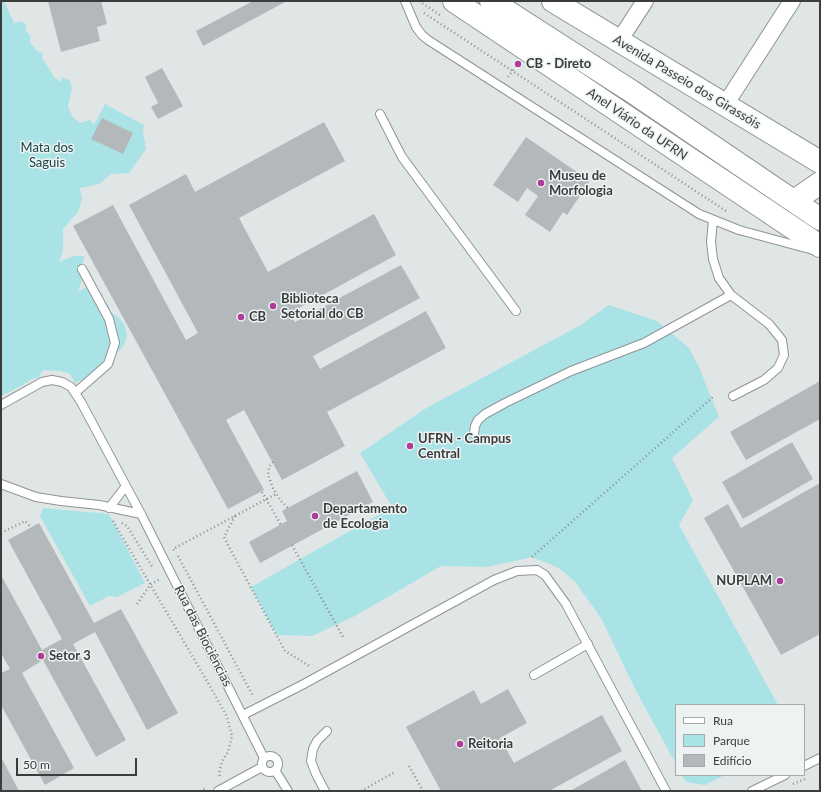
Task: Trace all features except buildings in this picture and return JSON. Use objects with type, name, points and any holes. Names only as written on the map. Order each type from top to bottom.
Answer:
[{"type":"main road","name":"Anel Viário da UFRN","points":[[454,1],[820,246]]},
{"type":"main road","name":"Anel Viário da UFRN","points":[[491,1],[631,91],[820,219]]},
{"type":"main road","name":"Avenida Passeio dos Girassóis","points":[[553,1],[820,162]]},
{"type":"main road","points":[[794,201],[820,183]]},
{"type":"street","points":[[619,41],[645,1]]},
{"type":"street","points":[[725,105],[792,1]]},
{"type":"lane","points":[[406,1],[416,27],[428,40],[699,214],[739,230],[820,252]]},
{"type":"lane","points":[[380,114],[402,157],[516,311]]},
{"type":"lane","points":[[713,220],[711,242],[713,259],[719,278],[731,295],[769,324],[782,340],[784,355],[778,368],[764,380],[733,396]]},
{"type":"lane","points":[[75,393],[108,364],[115,343],[109,319],[82,269]]},
{"type":"lane","points":[[474,434],[474,426],[478,420],[485,414],[505,403],[571,371],[644,343],[731,295]]},
{"type":"lane","name":"Rua das Biociências","points":[[1,405],[42,382],[52,380],[62,382],[71,387],[141,514],[264,758]]},
{"type":"lane","points":[[1,484],[36,496],[60,501],[99,505],[141,514]]},
{"type":"lane","points":[[109,508],[126,486]]},
{"type":"lane","points":[[243,715],[302,685],[494,580],[517,571],[537,570],[545,575],[566,604],[666,791]]},
{"type":"lane","points":[[534,675],[588,644]]},
{"type":"lane","points":[[325,791],[311,761],[313,749],[317,740],[327,731]]},
{"type":"lane","points":[[268,756],[277,760],[278,765],[275,770],[270,772],[266,771],[262,767],[264,758],[268,756]]},
{"type":"lane","points":[[805,766],[820,758]]},
{"type":"lane","points":[[221,789],[262,767]]},
{"type":"lane","points":[[275,770],[288,791]]},
{"type":"lane","points":[[752,791],[783,776]]},
{"type":"path","points":[[406,1],[727,211]]},
{"type":"path","points":[[532,557],[712,397]]},
{"type":"path","points":[[273,462],[269,466],[268,475],[276,494],[288,508]]},
{"type":"path","points":[[262,492],[281,525]]},
{"type":"path","points":[[254,698],[174,549],[276,494]]},
{"type":"path","points":[[99,505],[108,514],[120,532],[227,717],[232,736],[228,752],[222,761],[219,773],[221,789]]},
{"type":"path","points":[[235,516],[224,537],[228,545],[285,651],[313,668]]},
{"type":"path","points":[[1,533],[25,520],[30,526]]},
{"type":"path","points":[[121,522],[127,526],[160,579],[150,585],[137,604]]},
{"type":"path","points":[[292,545],[343,637]]},
{"type":"path","points":[[409,766],[423,791]]},
{"type":"path","points":[[361,791],[396,772]]},
{"type":"path","points":[[792,785],[813,775]]},
{"type":"green space","name":"Mata dos Saguis","points":[[1,1],[4,1],[14,23],[22,21],[26,25],[26,30],[31,37],[30,42],[37,51],[43,53],[42,58],[55,78],[61,82],[62,77],[70,81],[72,88],[68,107],[73,117],[80,123],[90,120],[94,125],[105,104],[144,125],[143,131],[146,149],[129,173],[111,174],[99,184],[80,188],[82,199],[78,212],[63,229],[63,251],[59,262],[73,256],[84,256],[82,280],[78,292],[88,286],[95,291],[102,293],[104,302],[109,305],[109,311],[118,317],[125,326],[127,336],[124,345],[119,351],[112,352],[114,364],[75,383],[70,374],[60,371],[43,370],[39,377],[32,379],[1,396]]},
{"type":"green space","points":[[609,305],[657,321],[689,348],[699,367],[719,417],[672,458],[693,500],[679,525],[777,704],[675,704],[675,762],[636,691],[601,618],[575,582],[559,568],[532,557],[487,567],[441,566],[355,616],[312,636],[277,635],[251,587],[392,507],[360,453],[428,407],[579,326]]},
{"type":"green space","points":[[43,508],[109,514],[145,583],[117,597],[109,596],[90,606],[40,516]]},
{"type":"green space","points":[[683,776],[723,776],[705,785],[686,782]]},
{"type":"place","name":"CB - Direto","points":[[518,64]]},
{"type":"place","name":"Museu de Morfologia","points":[[541,183]]},
{"type":"place","name":"Biblioteca Setorial do CB","points":[[273,306]]},
{"type":"place","name":"CB","points":[[241,317]]},
{"type":"place","name":"UFRN - Campus Central","points":[[410,446]]},
{"type":"place","name":"Departamento de Ecologia","points":[[315,516]]},
{"type":"place","name":"NUPLAM","points":[[780,581]]},
{"type":"place","name":"Setor 3","points":[[41,656]]},
{"type":"place","name":"Reitoria","points":[[460,744]]}]
